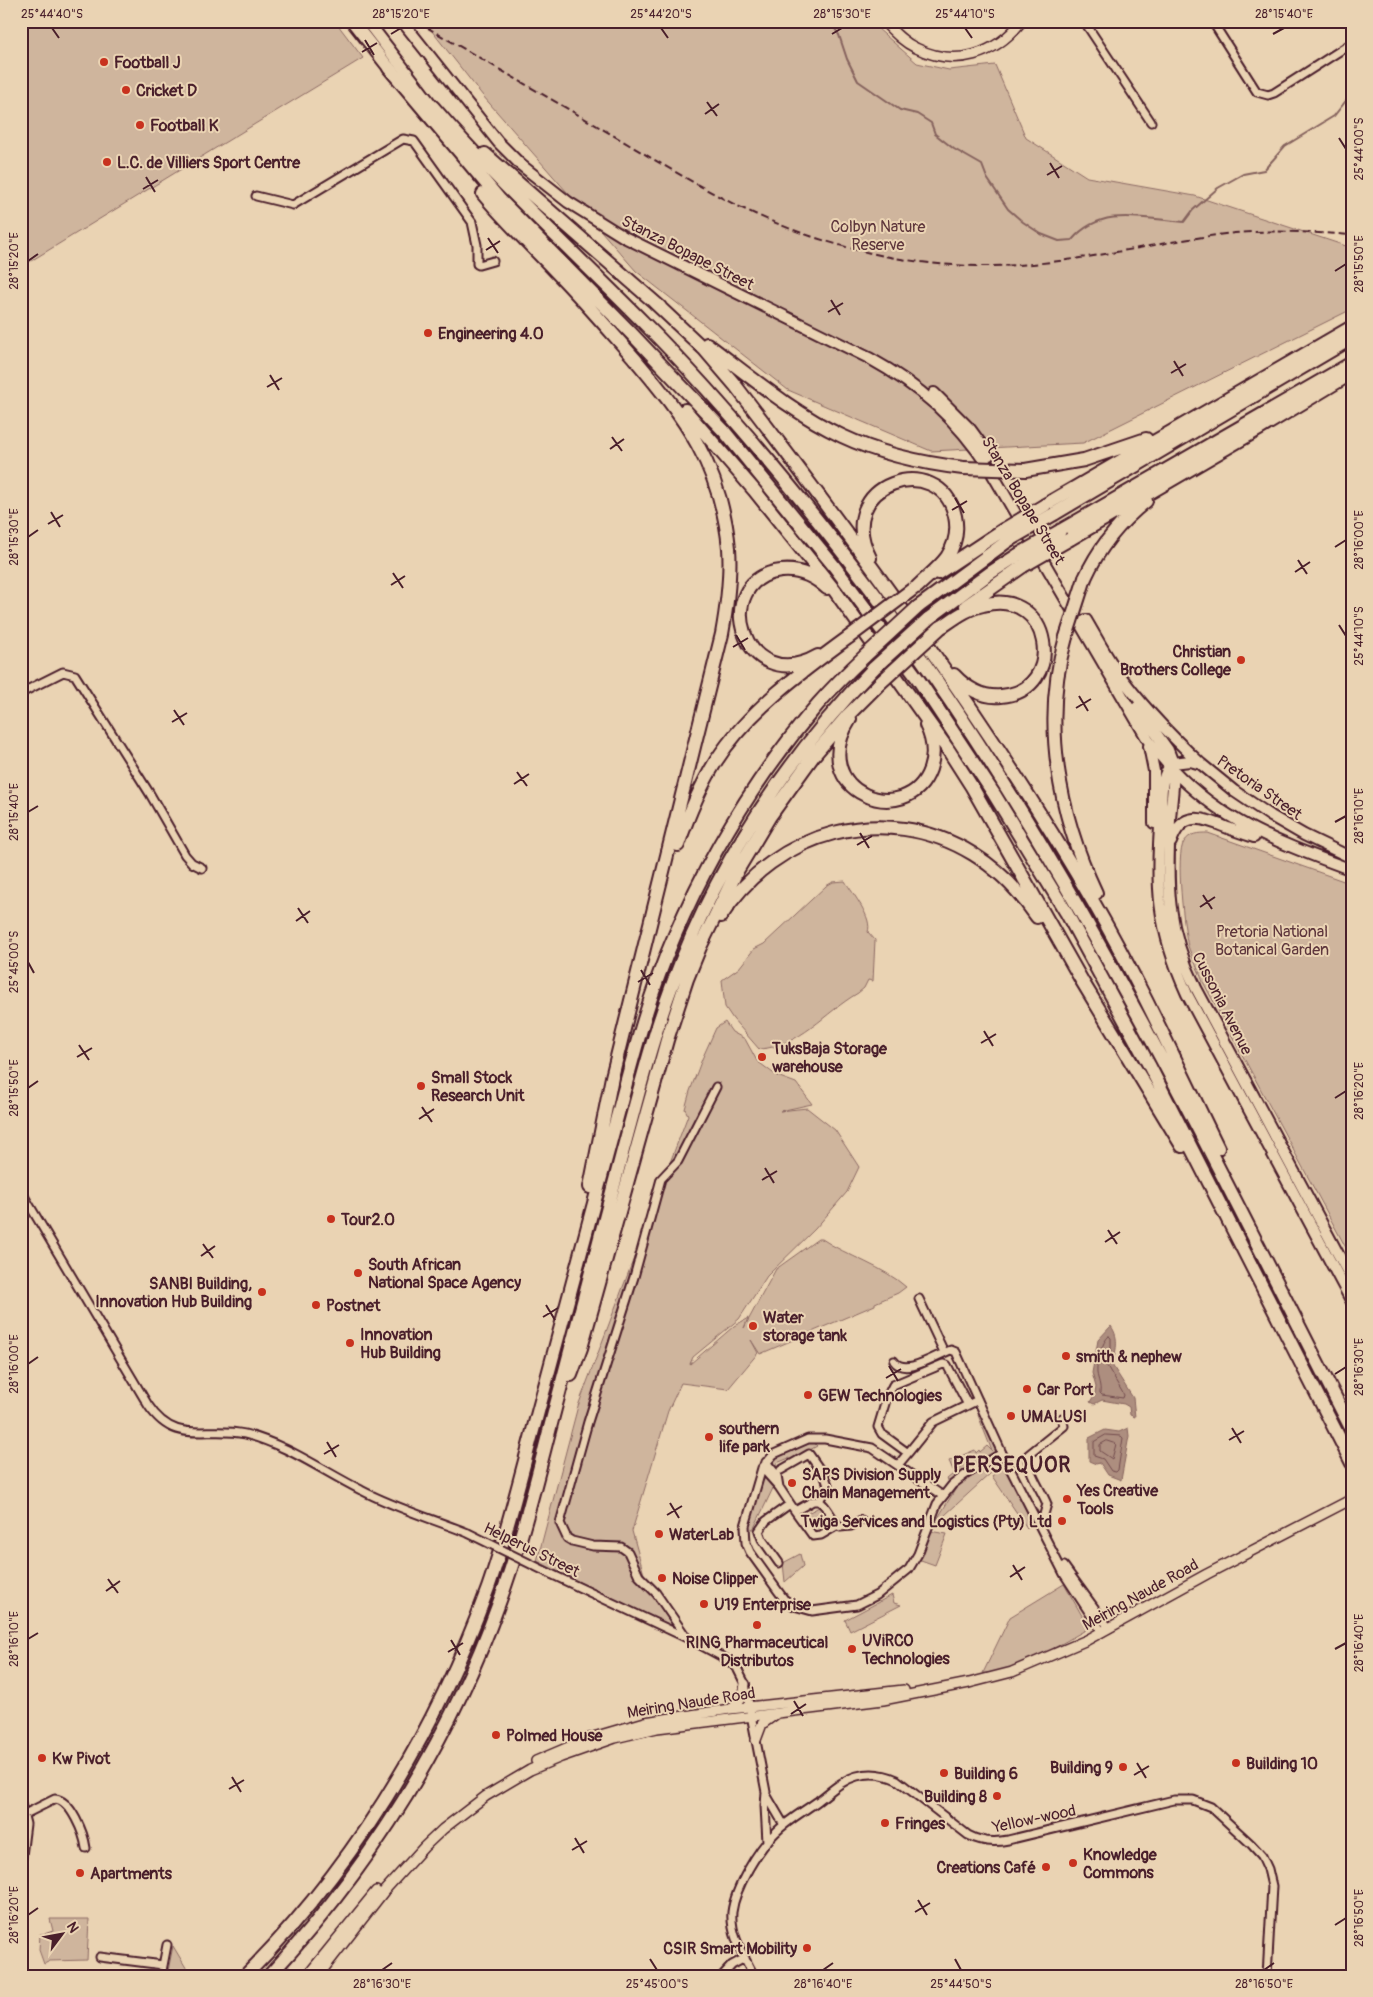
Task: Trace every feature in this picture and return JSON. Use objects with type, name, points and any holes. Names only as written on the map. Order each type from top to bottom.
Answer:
[{"type":"highway","points":[[389,68],[443,143],[495,208],[669,392],[754,490],[820,571],[892,670],[962,770],[1082,981],[1179,1142],[1267,1296]]},
{"type":"highway","points":[[389,68],[487,186],[652,354],[724,431],[834,566],[918,679],[999,802],[1066,912],[1149,1066],[1352,1463]]},
{"type":"highway","points":[[434,107],[510,178],[655,303],[705,350],[735,385],[922,636],[1032,800],[1096,907],[1151,1010],[1288,1294],[1352,1421]]},
{"type":"highway","points":[[434,107],[493,174],[646,325],[728,413],[837,545],[923,661],[1043,845],[1118,975],[1352,1430]]},
{"type":"highway","points":[[655,303],[781,400],[826,428],[860,444],[902,458],[963,468],[1025,470],[1084,460],[1129,446],[1157,434],[1250,386]]},
{"type":"highway","points":[[1050,510],[1250,386],[1352,327]]},
{"type":"highway","points":[[546,1382],[545,1369],[580,1232],[612,1077],[722,634],[728,591],[729,549],[726,522],[716,488],[697,442],[675,407],[616,336]]},
{"type":"highway","points":[[644,949],[685,826],[701,789],[716,762],[736,734],[758,710],[848,638],[915,588],[1352,338]]},
{"type":"highway","points":[[559,1394],[572,1371],[581,1348],[654,1083],[693,962],[737,871],[770,816],[814,755],[848,715],[878,685],[942,626],[1021,561],[1352,363]]},
{"type":"highway","points":[[1151,1010],[1143,988],[1085,868],[1066,810],[1058,767],[1055,724],[1058,680],[1066,637],[1085,578],[1104,544],[1131,514],[1160,491],[1226,448],[1352,372]]},
{"type":"highway","points":[[1065,535],[1226,448]]},
{"type":"highway","points":[[897,601],[867,551],[862,532],[862,519],[868,504],[877,493],[887,486],[906,480],[921,481],[940,492],[950,504],[955,520],[956,534],[948,556],[915,588]]},
{"type":"highway","points":[[245,1976],[306,1909],[353,1848],[401,1773],[438,1706],[462,1656],[498,1558],[649,1002],[675,934],[714,856],[755,786],[821,700],[918,607],[1006,535]]},
{"type":"highway","points":[[269,1976],[331,1904],[366,1858],[423,1768],[443,1732],[470,1675],[500,1600],[559,1394],[644,1071],[671,987],[718,881],[752,822],[802,749],[847,696],[874,668],[928,619],[990,573],[1021,561]]},
{"type":"highway","points":[[848,638],[805,662],[785,666],[771,662],[756,653],[746,640],[740,621],[743,600],[757,582],[771,574],[784,571],[803,573],[816,579],[831,592],[866,634]]},
{"type":"highway","points":[[922,636],[958,679],[972,690],[984,694],[1004,696],[1016,693],[1028,686],[1040,671],[1044,653],[1042,634],[1030,615],[1014,605],[999,602],[981,605],[942,626]]},
{"type":"highway","points":[[878,685],[848,722],[840,740],[838,754],[842,772],[853,788],[865,796],[877,800],[889,800],[906,796],[920,786],[929,773],[933,756],[932,742],[928,729],[892,670]]},
{"type":"highway","points":[[685,985],[707,940],[723,913],[746,884],[761,869],[794,847],[817,838],[852,829],[886,827],[910,830],[940,838],[972,853],[990,866],[1007,880],[1025,900],[1082,981]]},
{"type":"main road","points":[[352,21],[389,68]]},
{"type":"main road","points":[[367,21],[434,107]]},
{"type":"main road","name":"Stanza Bopape Street","points":[[403,23],[506,151],[536,178],[568,202],[602,225],[709,281],[869,358],[895,373],[936,404],[970,440],[989,468],[1148,740],[1189,785]]},
{"type":"main road","name":"Stanza Bopape Street","points":[[486,128],[541,177],[599,216],[674,256],[886,360],[911,375],[936,395],[970,429],[995,464],[1115,669],[1154,717],[1201,764]]},
{"type":"main road","points":[[1115,669],[1134,702],[1168,750],[1172,767],[1164,777],[1162,785],[1158,846]]},
{"type":"main road","points":[[1148,740],[1153,762],[1155,830],[1158,846]]},
{"type":"main road","name":"Pretoria Street","points":[[1172,767],[1190,761],[1201,764],[1234,791],[1271,816],[1304,835],[1352,858]]},
{"type":"main road","name":"Cussonia Avenue","points":[[1172,767],[1167,879],[1170,909],[1186,967],[1352,1280]]},
{"type":"main road","name":"Pretoria Street","points":[[1189,785],[1235,820],[1305,853],[1352,870]]},
{"type":"main road","points":[[1168,850],[1181,825],[1190,819],[1198,818],[1305,853]]},
{"type":"main road","name":"Cussonia Avenue","points":[[1158,846],[1160,914],[1168,946],[1179,976],[1352,1302]]},
{"type":"street","points":[[882,21],[909,44],[928,53],[957,57],[980,53],[992,48],[1007,38],[1022,21]]},
{"type":"street","points":[[1084,21],[1151,122]]},
{"type":"street","points":[[1212,21],[1257,92],[1264,95],[1274,93],[1352,44]]},
{"type":"street","points":[[256,196],[293,205],[402,138],[414,141],[472,222],[477,244],[478,264],[493,261]]},
{"type":"street","points":[[21,693],[63,672],[75,676],[150,794],[185,855],[202,868]]},
{"type":"street","points":[[687,1638],[656,1593],[638,1576],[628,1552],[621,1547],[593,1546],[572,1541],[566,1538],[560,1523],[591,1413],[634,1277],[658,1185],[661,1179],[678,1161],[716,1087]]},
{"type":"street","name":"Helperus Street","points":[[21,1191],[158,1418],[168,1426],[185,1432],[229,1432],[258,1438],[363,1491],[468,1533],[687,1638],[731,1662],[737,1668],[745,1684]]},
{"type":"street","points":[[920,1299],[944,1352]]},
{"type":"street","points":[[894,1361],[899,1367],[905,1368],[952,1350],[958,1355],[1002,1453],[1060,1563],[1068,1570],[1105,1630]]},
{"type":"street","points":[[908,1454],[882,1434],[878,1426],[887,1397],[893,1385],[945,1364],[968,1405]]},
{"type":"street","points":[[898,1465],[933,1422],[978,1400]]},
{"type":"street","points":[[1041,1525],[1047,1504],[1030,1470],[1027,1462],[1028,1455],[1064,1426],[1062,1418]]},
{"type":"street","points":[[942,1496],[872,1448],[821,1439],[804,1440],[774,1454],[764,1465],[746,1522],[745,1539],[750,1552],[782,1597],[790,1604],[812,1611],[857,1605],[877,1594],[909,1569],[918,1554],[933,1512],[942,1496],[957,1481],[1002,1453]]},
{"type":"street","points":[[781,1470],[809,1454],[825,1477],[828,1485],[819,1501]]},
{"type":"street","points":[[764,1465],[777,1475],[779,1487],[813,1536],[821,1535],[838,1526],[848,1527],[861,1520]]},
{"type":"street","name":"Meiring Naude Road","points":[[307,1976],[384,1882],[418,1844],[441,1823],[486,1789],[536,1760],[613,1730],[645,1722],[730,1709],[781,1712],[883,1700],[969,1683],[1012,1672],[1063,1652],[1214,1570],[1352,1499]]},
{"type":"street","points":[[795,1511],[813,1501],[819,1501],[825,1505],[838,1526]]},
{"type":"street","points":[[779,1563],[762,1539],[759,1531],[766,1521],[790,1504]]},
{"type":"street","points":[[730,1709],[743,1696],[745,1684]]},
{"type":"street","points":[[745,1684],[767,1796],[784,1825]]},
{"type":"street","name":"Meiring Naude Road","points":[[318,1976],[384,1890],[414,1857],[465,1811],[512,1779],[545,1763],[615,1738],[657,1728],[750,1711],[904,1690],[934,1690]]},
{"type":"street","points":[[756,1740],[764,1722],[781,1712]]},
{"type":"street","name":"Yellow-wood","points":[[754,1976],[733,1928],[734,1904],[738,1889],[767,1842],[784,1825],[845,1781],[869,1774],[882,1774],[897,1780],[965,1834],[980,1840],[993,1842],[1174,1800],[1197,1801],[1211,1807],[1225,1818],[1259,1852],[1268,1869],[1272,1890],[1268,1976]]},
{"type":"street","points":[[767,1796],[765,1806],[767,1842]]},
{"type":"street","points":[[25,1814],[55,1799],[61,1800],[80,1828],[86,1848]]},
{"type":"street","points":[[21,1804],[26,1824],[21,1864]]},
{"type":"street","points":[[162,1976],[167,1945]]},
{"type":"street","points":[[100,1957],[163,1965]]},
{"type":"street","points":[[722,1976],[732,1966],[745,1958]]},
{"type":"green space","name":"L.C. de Villiers Sport Centre","points":[[21,21],[335,21],[363,58],[21,267]]},
{"type":"green space","name":"Colbyn Nature Reserve","points":[[424,21],[869,21],[917,63],[949,70],[995,65],[1026,138],[1087,177],[1195,196],[1352,248],[1352,309],[1083,443],[931,451],[788,390],[636,271],[483,96]]},
{"type":"green space","name":"Pretoria National Botanical Garden","points":[[1208,833],[1352,884],[1352,1259],[1203,982],[1188,946],[1181,893],[1181,849],[1184,842],[1192,835]]},
{"type":"green space","points":[[845,881],[865,913],[869,926],[868,932],[875,940],[873,981],[868,980],[864,988],[858,993],[800,1035],[774,1047],[759,1049],[725,1007],[722,980],[739,968],[754,949],[764,944],[826,886],[833,882]]},
{"type":"green space","points":[[725,1022],[732,1032],[745,1039],[757,1061],[777,1076],[796,1083],[812,1104],[780,1111],[807,1108],[835,1130],[859,1167],[847,1192],[815,1229],[767,1276],[739,1319],[693,1357],[690,1364],[734,1326],[748,1318],[744,1328],[776,1269],[818,1239],[822,1239],[887,1273],[906,1287],[898,1293],[875,1303],[875,1305],[760,1354],[751,1340],[758,1353],[728,1389],[681,1383],[668,1411],[632,1531],[645,1578],[680,1632],[537,1561],[578,1406],[688,1115],[685,1109],[702,1059],[716,1028]]},
{"type":"green space","points":[[978,1415],[983,1415],[998,1450],[949,1482],[947,1479],[974,1457],[953,1470],[949,1461],[975,1450],[976,1453],[979,1450],[980,1452],[987,1446],[992,1451]]},
{"type":"green space","points":[[813,1442],[817,1446],[790,1461],[789,1458],[777,1463],[777,1468],[771,1462],[777,1457]]},
{"type":"green space","points":[[1001,1456],[1004,1461],[933,1526],[958,1485]]},
{"type":"green space","points":[[1005,1465],[1032,1523],[1027,1528],[992,1476]]},
{"type":"green space","points":[[759,1476],[775,1484],[754,1528],[749,1530]]},
{"type":"green space","points":[[821,1506],[827,1523],[816,1529],[804,1515]]},
{"type":"green space","points":[[929,1531],[947,1534],[935,1565],[918,1559]]},
{"type":"green space","points":[[800,1554],[803,1566],[785,1582],[783,1563]]},
{"type":"green space","points":[[1064,1584],[1089,1628],[1014,1671],[983,1673],[1010,1617]]},
{"type":"green space","points":[[892,1595],[894,1603],[901,1605],[850,1631],[845,1620]]},
{"type":"green space","points":[[50,1919],[89,1919],[87,1960],[50,1961],[44,1964],[39,1950],[40,1934],[53,1931]]},
{"type":"green space","points":[[173,1946],[191,1976],[167,1976]]},
{"type":"water","points":[[1111,1326],[1116,1336],[1116,1350],[1112,1365],[1133,1398],[1135,1417],[1130,1415],[1129,1407],[1124,1404],[1102,1400],[1094,1404],[1090,1402],[1095,1394],[1096,1387],[1092,1373],[1098,1340]]},
{"type":"water","points":[[1128,1428],[1129,1436],[1121,1480],[1108,1475],[1100,1463],[1096,1464],[1089,1461],[1089,1438],[1105,1430],[1119,1432]]},
{"type":"waterway","points":[[830,21],[839,35],[847,59],[858,81],[900,110],[917,114],[931,123],[935,134],[954,149],[982,165],[987,178],[1008,209],[1041,234],[1059,241],[1072,240],[1084,229],[1096,222],[1110,218],[1138,217],[1184,222],[1193,210],[1218,188],[1243,174],[1264,170],[1285,146],[1334,116],[1352,93]]},
{"type":"railway","points":[[416,21],[724,199],[787,227],[852,249],[920,262],[989,266],[1046,263],[1234,233],[1284,232],[1352,235]]},
{"type":"place","name":"Football J","points":[[104,62]]},
{"type":"place","name":"Cricket D","points":[[126,90]]},
{"type":"place","name":"Football K","points":[[140,125]]},
{"type":"place","name":"L.C. de Villiers Sport Centre","points":[[107,162]]},
{"type":"place","name":"Engineering 4.0","points":[[428,333]]},
{"type":"place","name":"Christian Brothers College","points":[[1241,660]]},
{"type":"place","name":"TuksBaja Storage warehouse","points":[[762,1057]]},
{"type":"place","name":"Small Stock Research Unit","points":[[421,1086]]},
{"type":"place","name":"Tour2.0","points":[[331,1219]]},
{"type":"place","name":"South African National Space Agency","points":[[358,1273]]},
{"type":"place","name":"SANBI Building, Innovation Hub Building","points":[[262,1292]]},
{"type":"place","name":"Postnet","points":[[316,1305]]},
{"type":"place","name":"Water storage tank","points":[[753,1326]]},
{"type":"place","name":"Innovation Hub Building","points":[[350,1343]]},
{"type":"place","name":"smith & nephew","points":[[1066,1356]]},
{"type":"place","name":"Car Port","points":[[1027,1389]]},
{"type":"place","name":"GEW Technologies","points":[[808,1395]]},
{"type":"place","name":"UMALUSI","points":[[1011,1416]]},
{"type":"place","name":"southern life park","points":[[709,1437]]},
{"type":"place","name":"SAPS Division Supply Chain Management","points":[[792,1483]]},
{"type":"place","name":"Yes Creative Tools","points":[[1067,1499]]},
{"type":"place","name":"Twiga Services and Logistics (Pty) Ltd","points":[[1062,1521]]},
{"type":"place","name":"WaterLab","points":[[659,1534]]},
{"type":"place","name":"Noise Clipper","points":[[662,1578]]},
{"type":"place","name":"U19 Enterprise","points":[[704,1604]]},
{"type":"place","name":"RING Pharmaceutical Distributos","points":[[757,1625]]},
{"type":"place","name":"UViRCO Technologies","points":[[852,1649]]},
{"type":"place","name":"Polmed House","points":[[496,1735]]},
{"type":"place","name":"Kw Pivot","points":[[42,1758]]},
{"type":"place","name":"Building 10","points":[[1236,1763]]},
{"type":"place","name":"Building 9","points":[[1123,1767]]},
{"type":"place","name":"Building 6","points":[[944,1773]]},
{"type":"place","name":"Building 8","points":[[997,1796]]},
{"type":"place","name":"Fringes","points":[[885,1823]]},
{"type":"place","name":"Knowledge Commons","points":[[1073,1863]]},
{"type":"place","name":"Creations Café","points":[[1046,1867]]},
{"type":"place","name":"Apartments","points":[[80,1873]]},
{"type":"place","name":"CSIR Smart Mobility","points":[[807,1948]]},
{"type":"district","name":"PERSEQUOR","points":[[1012,1465]]}]
